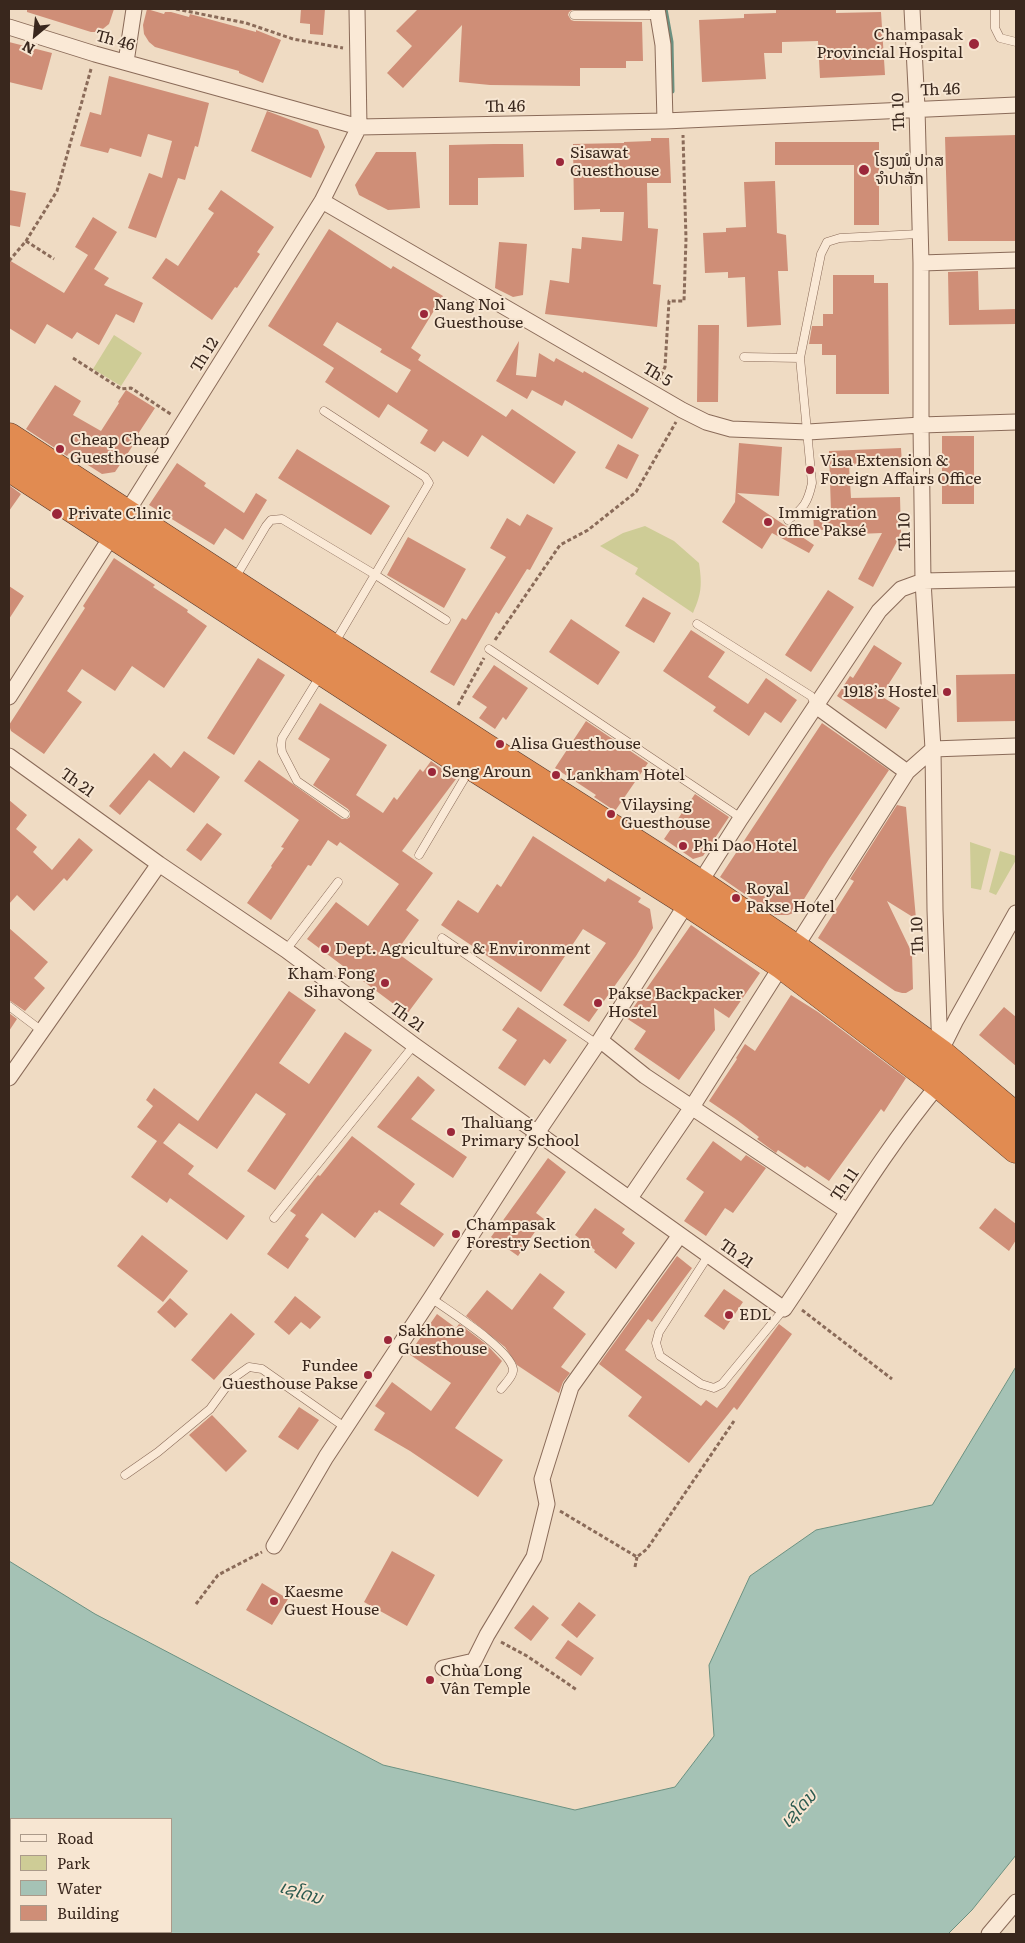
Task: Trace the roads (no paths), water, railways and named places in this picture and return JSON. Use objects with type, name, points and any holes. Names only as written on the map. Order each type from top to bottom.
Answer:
[{"type":"highway","points":[[9,437],[233,581],[324,660],[460,761],[477,756]]},
{"type":"highway","points":[[9,467],[112,535],[324,660],[448,722],[477,756],[694,893],[788,957],[940,1054],[1016,1117]]},
{"type":"highway","points":[[788,957],[1015,1148]]},
{"type":"street","points":[[126,62],[134,9]]},
{"type":"street","name":"Th 12","points":[[9,697],[322,202],[359,127],[357,9]]},
{"type":"street","name":"Th 10","points":[[912,9],[921,263],[920,425],[923,581],[934,749],[934,910],[940,1054]]},
{"type":"street","points":[[657,12],[662,44],[665,121]]},
{"type":"street","name":"Th 46","points":[[9,27],[95,54],[359,127],[665,121],[917,108],[1016,105]]},
{"type":"street","name":"Th 5","points":[[322,202],[682,410],[706,422],[731,429],[808,432],[920,425],[1016,422]]},
{"type":"street","points":[[921,263],[1016,260]]},
{"type":"street","points":[[274,1546],[326,1457],[537,1133],[599,1042],[741,818],[879,611],[901,589],[923,581],[1016,579]]},
{"type":"street","points":[[816,706],[907,772]]},
{"type":"street","points":[[630,1198],[692,1107],[907,772],[934,749],[1016,746]]},
{"type":"street","name":"Th 21","points":[[9,756],[159,864],[286,950],[414,1045],[630,1198],[708,1256],[787,1305]]},
{"type":"street","points":[[9,1078],[159,864]]},
{"type":"street","points":[[940,1054],[956,1020],[1016,913]]},
{"type":"street","points":[[599,1042],[645,1076],[847,1211]]},
{"type":"street","name":"Th 11","points":[[787,1305],[847,1211],[924,1102],[939,1084]]},
{"type":"street","points":[[443,1668],[474,1661],[487,1635],[534,1557],[547,1504],[542,1479],[571,1387],[680,1235]]},
{"type":"street","points":[[989,1934],[1016,1902]]},
{"type":"lane","points":[[995,9],[995,28],[1000,38],[1016,42]]},
{"type":"lane","points":[[574,16],[657,12]]},
{"type":"lane","points":[[788,520],[800,511],[809,499],[812,482],[800,358],[821,254],[827,242],[840,238],[919,234]]},
{"type":"lane","points":[[744,357],[800,358]]},
{"type":"lane","points":[[324,411],[425,477],[429,483],[324,660],[280,745],[297,781],[346,814]]},
{"type":"lane","points":[[233,581],[266,526],[271,520],[282,519],[446,620]]},
{"type":"lane","points":[[696,624],[811,696],[816,706]]},
{"type":"lane","points":[[489,649],[741,818]]},
{"type":"lane","points":[[419,855],[477,756]]},
{"type":"lane","points":[[286,950],[338,882]]},
{"type":"lane","points":[[442,938],[599,1042]]},
{"type":"lane","points":[[9,1006],[42,1030]]},
{"type":"lane","points":[[274,1218],[414,1045]]},
{"type":"lane","points":[[708,1256],[659,1332],[656,1344],[660,1356],[701,1384],[714,1388],[722,1384],[787,1305]]},
{"type":"lane","points":[[431,1298],[504,1352],[513,1368],[513,1373],[501,1389]]},
{"type":"lane","points":[[125,1475],[158,1452],[210,1409],[232,1379],[249,1367],[262,1369],[346,1428]]},
{"type":"water","name":"ເຊໂດນ","points":[[1016,1367],[1016,1855],[972,1910],[948,1934],[9,1934],[9,1561],[95,1614],[383,1765],[575,1810],[675,1787],[714,1736],[709,1665],[750,1576],[816,1530],[932,1505]]},
{"type":"waterway","points":[[665,9],[671,42],[672,91]]},
{"type":"place","name":"Champasak Provincial Hospital","points":[[974,44]]},
{"type":"place","name":"Sisawat Guesthouse","points":[[560,162]]},
{"type":"place","name":"ໂຮງໝໍ ປກສ ຈຳປາສັກ","points":[[864,170]]},
{"type":"place","name":"Nang Noi Guesthouse","points":[[424,314]]},
{"type":"place","name":"Cheap Cheap Guesthouse","points":[[60,449]]},
{"type":"place","name":"Visa Extension & Foreign Affairs Office","points":[[810,470]]},
{"type":"place","name":"Private Clinic","points":[[57,514]]},
{"type":"place","name":"Immigration office Paksé","points":[[768,522]]},
{"type":"place","name":"1918’s Hostel","points":[[947,692]]},
{"type":"place","name":"Alisa Guesthouse","points":[[500,744]]},
{"type":"place","name":"Seng Aroun","points":[[432,772]]},
{"type":"place","name":"Lankham Hotel","points":[[556,775]]},
{"type":"place","name":"Vilaysing Guesthouse","points":[[611,814]]},
{"type":"place","name":"Phi Dao Hotel","points":[[683,846]]},
{"type":"place","name":"Royal Pakse Hotel","points":[[736,898]]},
{"type":"place","name":"Dept. Agriculture & Environment","points":[[325,949]]},
{"type":"place","name":"Kham Fong Sihavong","points":[[385,983]]},
{"type":"place","name":"Pakse Backpacker Hostel","points":[[598,1003]]},
{"type":"place","name":"Thaluang Primary School","points":[[451,1132]]},
{"type":"place","name":"Champasak Forestry Section","points":[[456,1234]]},
{"type":"place","name":"EDL","points":[[729,1315]]},
{"type":"place","name":"Sakhone Guesthouse","points":[[388,1340]]},
{"type":"place","name":"Fundee Guesthouse Pakse","points":[[368,1375]]},
{"type":"place","name":"Kaesme Guest House","points":[[274,1601]]},
{"type":"place","name":"Chùa Long Vân Temple","points":[[430,1680]]}]
